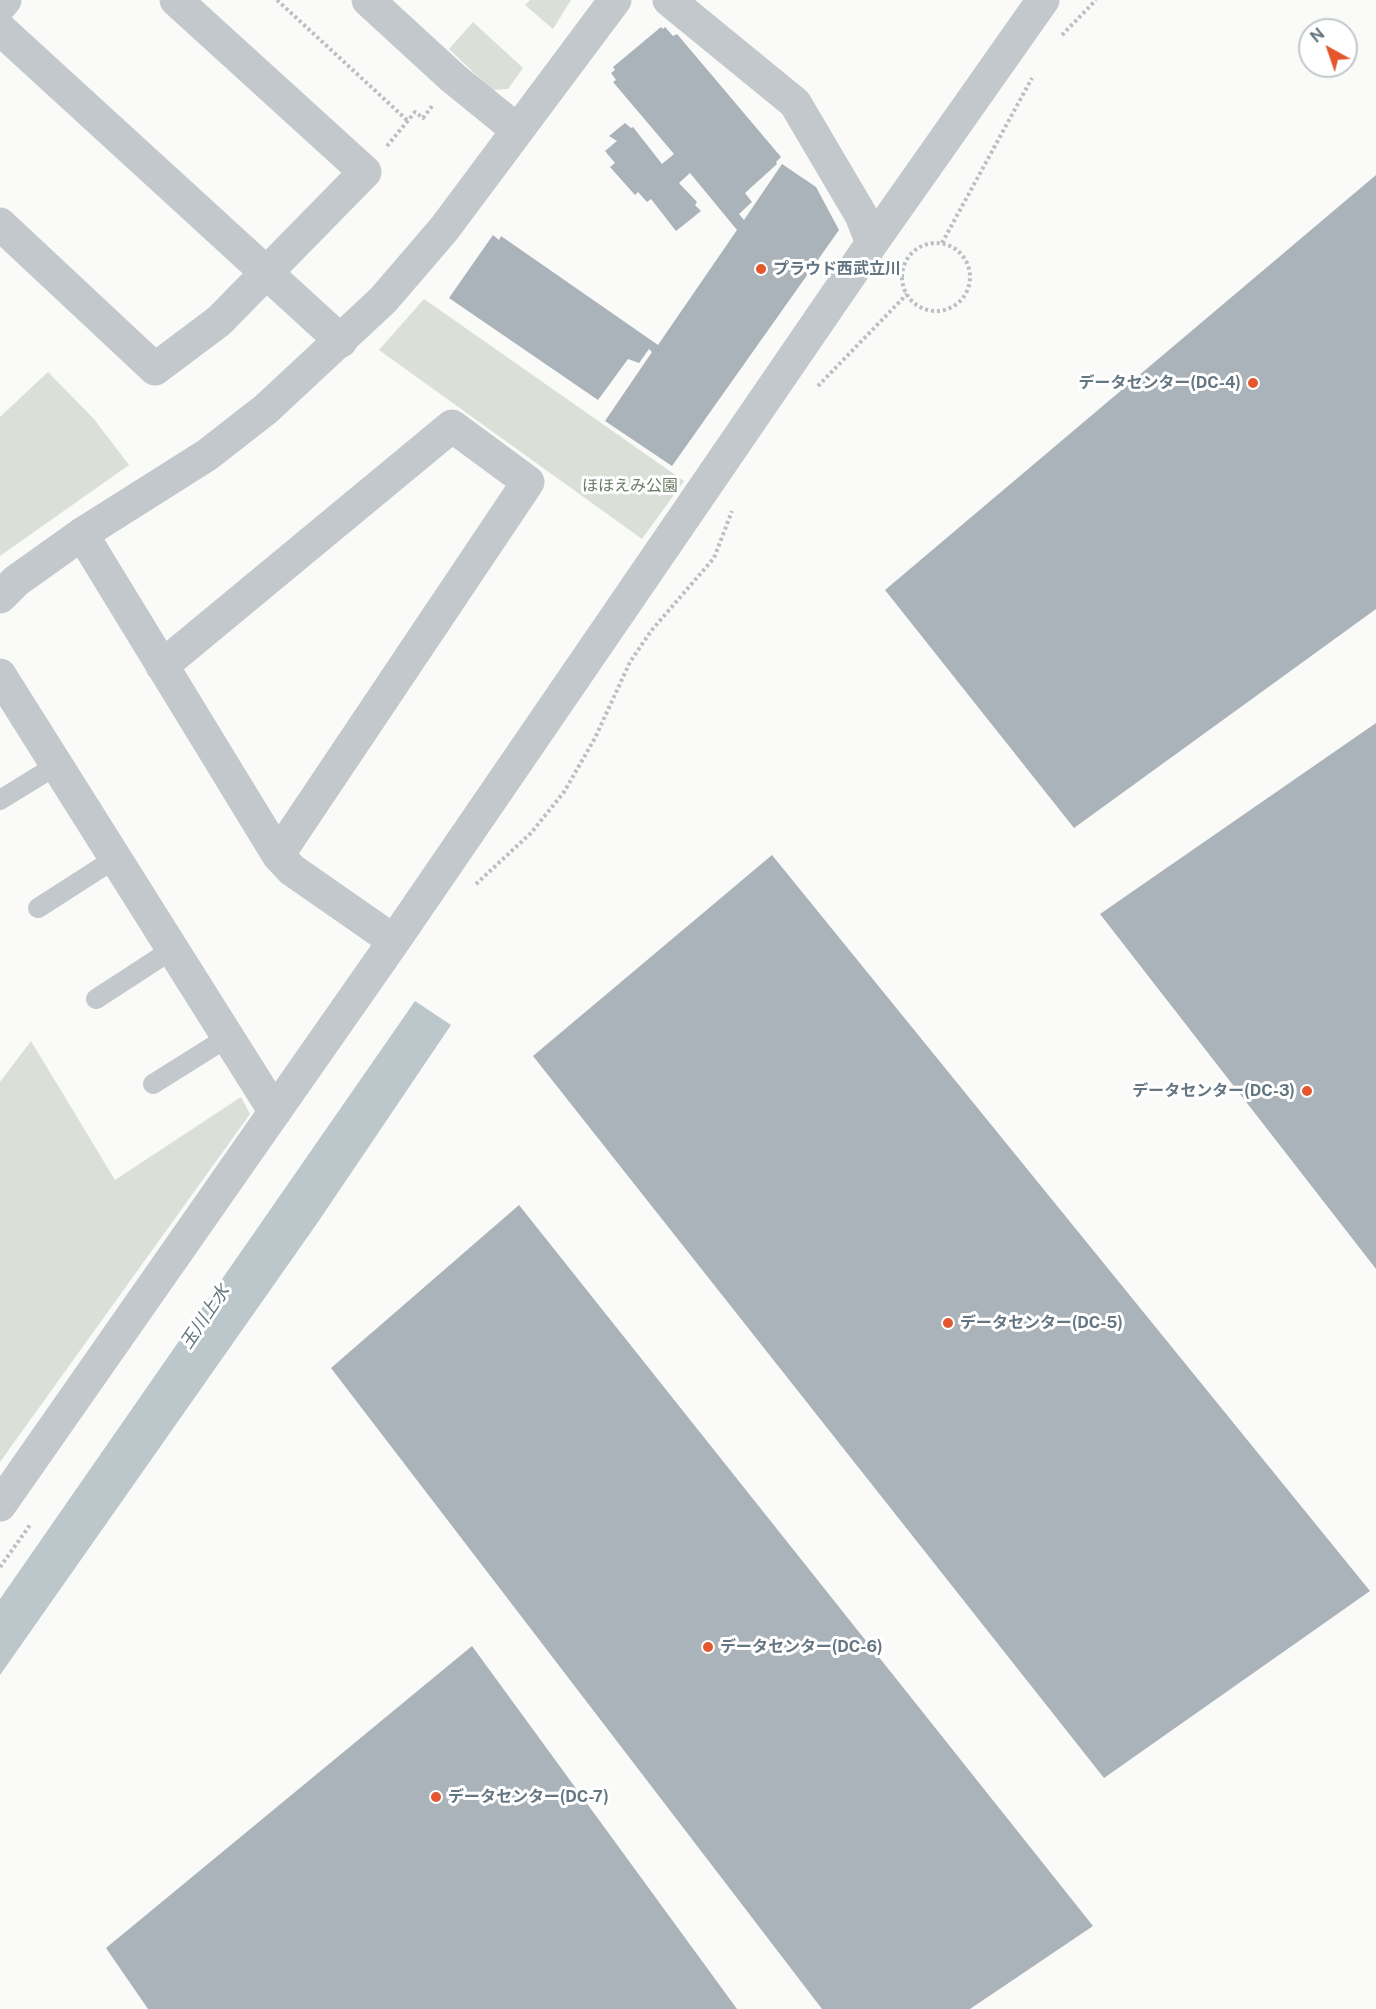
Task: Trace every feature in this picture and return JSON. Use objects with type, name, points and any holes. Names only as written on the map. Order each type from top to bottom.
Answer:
[{"type":"street","points":[[0,6],[5,0]]},
{"type":"street","points":[[0,224],[155,369],[219,321],[268,274],[365,172],[176,0]]},
{"type":"street","points":[[368,0],[453,78],[517,130]]},
{"type":"street","points":[[0,597],[16,581],[82,534],[207,455],[266,409],[341,341],[383,300],[444,229],[615,0]]},
{"type":"street","points":[[669,0],[795,103],[861,215],[872,243]]},
{"type":"street","points":[[0,1505],[394,941],[872,243],[1043,0]]},
{"type":"street","points":[[0,29],[341,341]]},
{"type":"street","points":[[162,666],[452,426],[528,482],[278,855]]},
{"type":"street","points":[[82,534],[278,855],[292,870],[394,941]]},
{"type":"street","points":[[0,675],[275,1112]]},
{"type":"lane","points":[[0,800],[57,765]]},
{"type":"lane","points":[[38,908],[116,858]]},
{"type":"lane","points":[[96,999],[173,949]]},
{"type":"lane","points":[[153,1084],[228,1037]]},
{"type":"path","points":[[277,0],[408,121]]},
{"type":"path","points":[[1061,36],[1096,0]]},
{"type":"path","points":[[942,243],[1034,73]]},
{"type":"path","points":[[365,172],[415,112],[423,118],[453,78]]},
{"type":"path","points":[[942,243],[951,246],[966,261],[970,270],[966,293],[958,302],[937,310],[925,309],[907,294],[903,277],[907,260],[922,246],[942,243]]},
{"type":"path","points":[[811,394],[832,369],[907,294]]},
{"type":"path","points":[[468,891],[531,833],[564,792],[595,738],[630,662],[651,631],[714,558],[737,504]]},
{"type":"green space","points":[[530,0],[571,0],[553,29],[525,5]]},
{"type":"green space","points":[[473,22],[523,68],[508,89],[492,90],[449,49]]},
{"type":"green space","name":"ほほえみ公園","points":[[424,299],[684,481],[642,539],[379,350]]},
{"type":"green space","points":[[48,372],[94,419],[129,465],[0,556],[0,417]]},
{"type":"green space","points":[[31,1041],[115,1180],[241,1097],[250,1114],[0,1462],[0,1082]]},
{"type":"water","name":"玉川上水","points":[[415,1001],[451,1025],[318,1222],[0,1675],[0,1599]]},
{"type":"building","name":"プラウド西武立川","points":[[661,27],[663,29],[665,27],[673,36],[677,34],[781,157],[776,162],[777,164],[745,193],[752,202],[739,214],[744,220],[782,164],[816,187],[839,230],[672,466],[605,421],[652,352],[649,349],[639,363],[628,359],[598,400],[449,298],[493,235],[499,240],[501,236],[658,345],[737,230],[690,173],[679,183],[697,202],[695,205],[701,211],[676,231],[651,199],[647,202],[638,192],[635,195],[610,167],[615,163],[605,151],[617,141],[609,136],[625,123],[633,127],[662,164],[674,154],[613,82],[616,80],[611,73],[615,70],[613,67]]},
{"type":"building","name":"データセンター(DC-4)","points":[[1376,175],[1376,609],[1074,828],[885,590]]},
{"type":"building","name":"データセンター(DC-3)","points":[[1376,723],[1376,1269],[1100,914]]},
{"type":"building","name":"データセンター(DC-5)","points":[[772,855],[1370,1591],[1104,1778],[533,1056]]},
{"type":"building","name":"データセンター(DC-6)","points":[[519,1205],[1093,1926],[970,2009],[822,2009],[331,1368]]},
{"type":"building","name":"データセンター(DC-7)","points":[[472,1646],[737,2009],[148,2009],[106,1948]]},
{"type":"place","name":"プラウド西武立川","points":[[761,269]]},
{"type":"place","name":"データセンター(DC-4)","points":[[1253,383]]},
{"type":"place","name":"データセンター(DC-3)","points":[[1307,1091]]},
{"type":"place","name":"データセンター(DC-5)","points":[[948,1323]]},
{"type":"place","name":"データセンター(DC-6)","points":[[708,1647]]},
{"type":"place","name":"データセンター(DC-7)","points":[[436,1797]]}]
